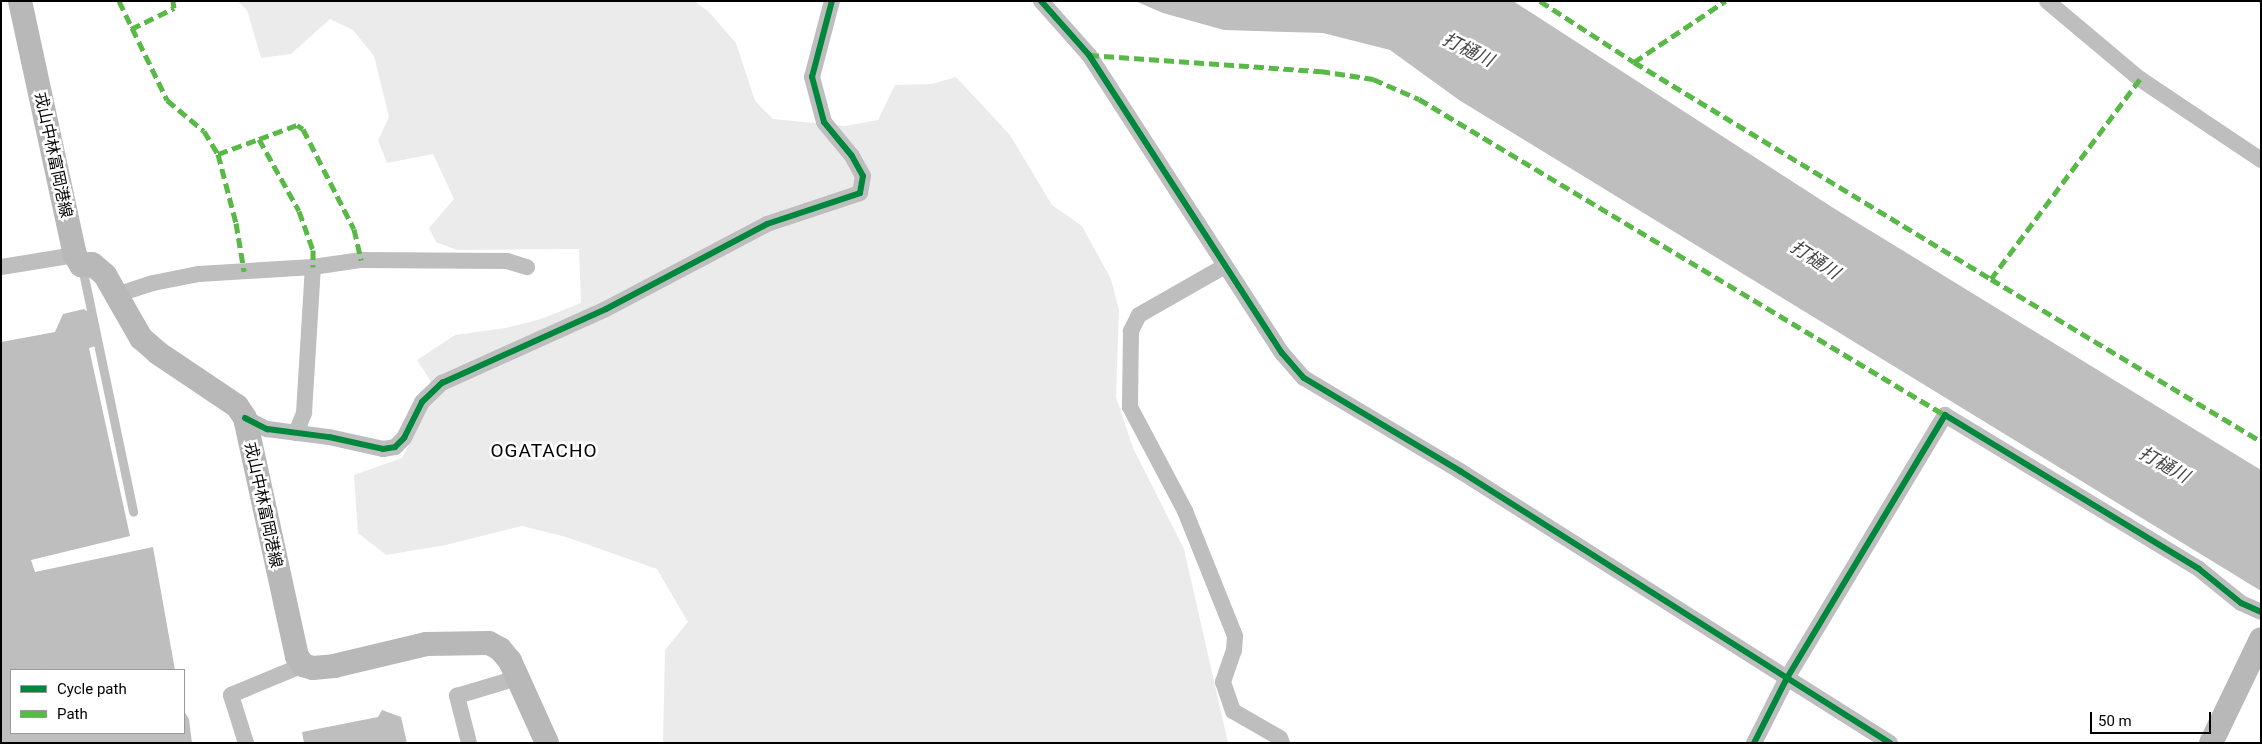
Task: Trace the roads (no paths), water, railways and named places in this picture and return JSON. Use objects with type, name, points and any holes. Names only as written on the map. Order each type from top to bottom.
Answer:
[{"type":"main road","name":"戎山中林富岡港線","points":[[20,1],[78,260]]},
{"type":"main road","points":[[78,260],[92,264],[105,276],[141,338],[158,353],[237,406],[245,418]]},
{"type":"main road","name":"戎山中林富岡港線","points":[[245,418],[295,647],[303,665]]},
{"type":"main road","points":[[2211,743],[2261,639]]},
{"type":"main road","points":[[303,665],[313,668],[334,666],[426,644],[489,643],[500,648],[517,678],[547,743]]},
{"type":"street","points":[[245,418],[267,429],[383,449],[395,447],[404,438],[422,402],[442,383],[606,309],[767,224],[860,193],[863,176],[852,156],[824,122],[812,78],[832,1]]},
{"type":"street","points":[[1041,1],[1089,55],[1282,353],[1304,378],[1460,471],[1890,743]]},
{"type":"street","points":[[2047,1],[2140,79],[2261,160]]},
{"type":"street","points":[[1,267],[78,260]]},
{"type":"street","points":[[116,295],[153,282],[200,274],[313,267],[361,260],[507,261],[527,267]]},
{"type":"street","points":[[1225,266],[1139,315],[1131,331],[1130,407],[1184,511],[1235,636],[1234,650],[1223,682],[1233,711],[1280,738],[1282,743]]},
{"type":"street","points":[[296,433],[304,413],[313,267]]},
{"type":"street","points":[[1754,743],[1787,678],[1945,415],[2199,569],[2241,603],[2261,612]]},
{"type":"street","points":[[246,743],[231,695],[303,665]]},
{"type":"street","points":[[469,743],[457,696],[517,678]]},
{"type":"lane","points":[[78,260],[133,512]]},
{"type":"water","name":"打樋川","points":[[1135,1],[1513,1],[1835,209],[2261,470],[2261,591],[1459,100],[1390,50],[1323,33],[1224,30],[1163,13]]},
{"type":"water","points":[[84,309],[88,312],[96,346],[89,348],[130,536],[31,560],[35,572],[153,547],[175,669],[10,669],[10,734],[185,734],[185,713],[189,719],[192,743],[1,743],[1,342],[55,332],[63,314]]},
{"type":"water","points":[[382,710],[401,717],[407,743],[304,743],[302,732],[378,717]]},
{"type":"district","name":"OGATACHO","points":[[544,451]]}]
